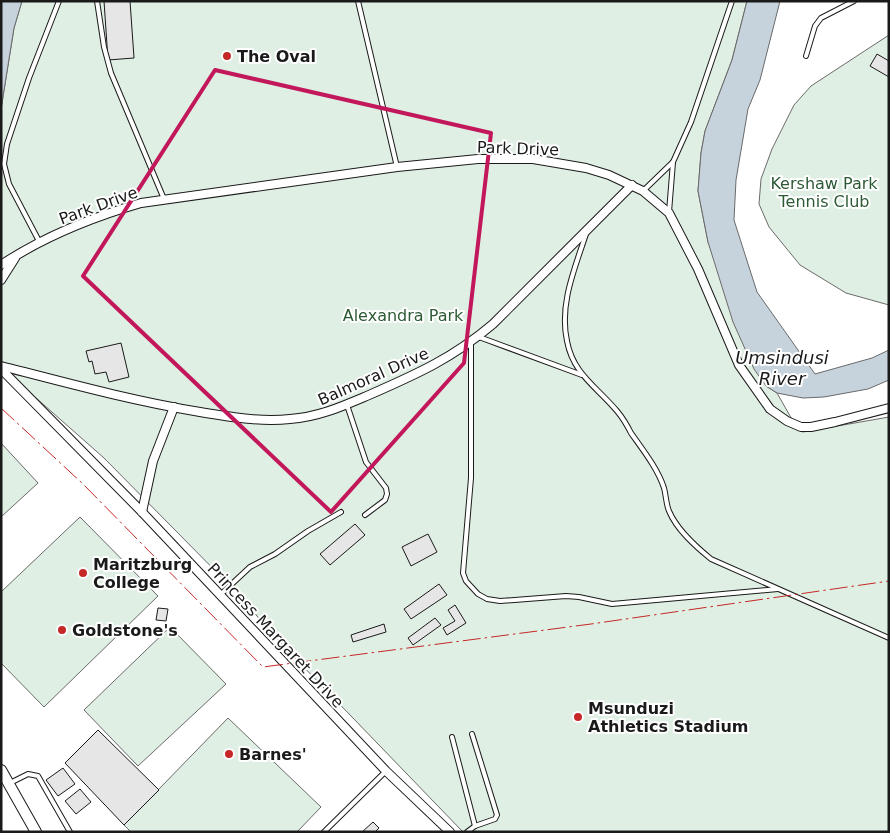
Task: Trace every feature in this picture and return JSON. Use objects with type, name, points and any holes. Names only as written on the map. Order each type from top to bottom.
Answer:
[{"type":"street","name":"Park Drive","points":[[1,265],[17,254],[74,227],[124,208],[164,199],[397,167],[478,159],[533,159],[586,168],[632,185],[643,190],[669,213],[698,270],[739,365],[770,409],[787,421],[801,427],[811,427],[889,408]]},
{"type":"street","name":"Balmoral Drive","points":[[1,367],[174,407],[233,417],[269,420],[317,416],[347,405],[438,364],[474,339],[493,324],[632,185]]},
{"type":"street","points":[[1,280],[17,254]]},
{"type":"street","name":"Princess Margaret Drive","points":[[1,367],[142,512],[386,771],[450,832]]},
{"type":"street","points":[[142,512],[153,461],[174,407]]},
{"type":"street","points":[[1,770],[36,832]]},
{"type":"lane","points":[[40,243],[9,184],[4,164],[7,144],[29,78],[59,1]]},
{"type":"lane","points":[[98,1],[104,47],[110,73],[164,199]]},
{"type":"lane","points":[[358,1],[397,167]]},
{"type":"lane","points":[[643,190],[672,162],[691,122],[732,1]]},
{"type":"lane","points":[[806,56],[815,26],[821,18],[854,1]]},
{"type":"lane","points":[[669,213],[672,162]]},
{"type":"lane","points":[[588,228],[568,293],[566,308],[567,341],[572,357],[582,376],[617,411],[659,477],[664,488],[669,511],[680,528],[694,545],[711,559],[889,638]]},
{"type":"lane","points":[[582,376],[474,339],[471,478],[464,573],[466,581],[478,594],[487,599],[500,601],[579,596],[612,604],[780,589]]},
{"type":"lane","points":[[347,405],[366,462],[386,488],[387,494],[384,500],[365,515]]},
{"type":"lane","points":[[220,595],[250,567],[275,554],[308,531],[341,512]]},
{"type":"lane","points":[[467,832],[475,826],[495,819],[497,815],[472,734]]},
{"type":"lane","points":[[452,737],[475,826]]},
{"type":"lane","points":[[324,832],[386,771]]},
{"type":"lane","points":[[9,784],[28,774],[38,776],[70,832]]},
{"type":"highlighted area","points":[[215,70],[491,133],[464,363],[331,512],[83,276]]},
{"type":"green space","name":"Alexandra Park","points":[[22,1],[747,1],[732,60],[705,131],[698,191],[708,242],[766,386],[777,393],[798,430],[803,432],[889,417],[889,832],[463,832],[268,630],[246,602],[104,458],[1,367],[1,109],[14,28]]},
{"type":"green space","name":"Kershaw Park Tennis Club","points":[[889,35],[889,305],[846,293],[800,265],[769,227],[759,204],[761,179],[772,149],[794,105],[811,86]]},
{"type":"green space","points":[[1,443],[38,483],[1,517]]},
{"type":"green space","name":"Goldstone's","points":[[80,517],[158,596],[44,707],[1,663],[1,592]]},
{"type":"green space","points":[[170,627],[226,684],[138,766],[84,710]]},
{"type":"green space","name":"Barnes'","points":[[228,718],[321,807],[297,832],[131,832],[124,825]]},
{"type":"water","points":[[1,1],[22,1],[14,28],[1,109]]},
{"type":"water","name":"Umsindusi River","points":[[747,1],[780,1],[760,80],[748,109],[736,180],[734,220],[757,292],[815,374],[872,358],[889,350],[889,380],[868,389],[824,397],[803,398],[777,393],[766,386],[754,369],[733,322],[708,242],[698,191],[701,153],[705,131],[732,60]]},
{"type":"building","points":[[104,1],[130,1],[134,58],[108,60]]},
{"type":"building","points":[[877,54],[889,61],[889,77],[870,66]]},
{"type":"building","points":[[121,343],[129,377],[109,382],[106,372],[95,374],[92,361],[89,362],[86,351]]},
{"type":"building","points":[[355,524],[365,535],[330,565],[320,554]]},
{"type":"building","points":[[428,534],[437,552],[411,566],[402,547]]},
{"type":"building","points":[[439,584],[447,595],[411,619],[404,609]]},
{"type":"building","points":[[455,605],[466,623],[447,635],[443,628],[455,621],[448,610]]},
{"type":"building","points":[[158,608],[168,609],[166,621],[156,620]]},
{"type":"building","points":[[435,618],[441,625],[413,645],[408,638]]},
{"type":"building","points":[[384,624],[386,632],[353,642],[351,635]]},
{"type":"building","points":[[98,730],[159,790],[124,825],[65,763]]},
{"type":"building","points":[[63,768],[75,784],[58,796],[46,780]]},
{"type":"building","points":[[80,789],[91,802],[76,814],[65,801]]},
{"type":"building","points":[[373,822],[379,828],[375,832],[362,832]]},
{"type":"power","points":[[1,408],[83,484],[263,667],[591,624],[889,581]]},
{"type":"place","name":"The Oval","points":[[227,56]]},
{"type":"place","name":"Maritzburg College","points":[[83,573]]},
{"type":"place","name":"Goldstone's","points":[[62,630]]},
{"type":"place","name":"Msunduzi Athletics Stadium","points":[[578,717]]},
{"type":"place","name":"Barnes'","points":[[229,754]]}]
